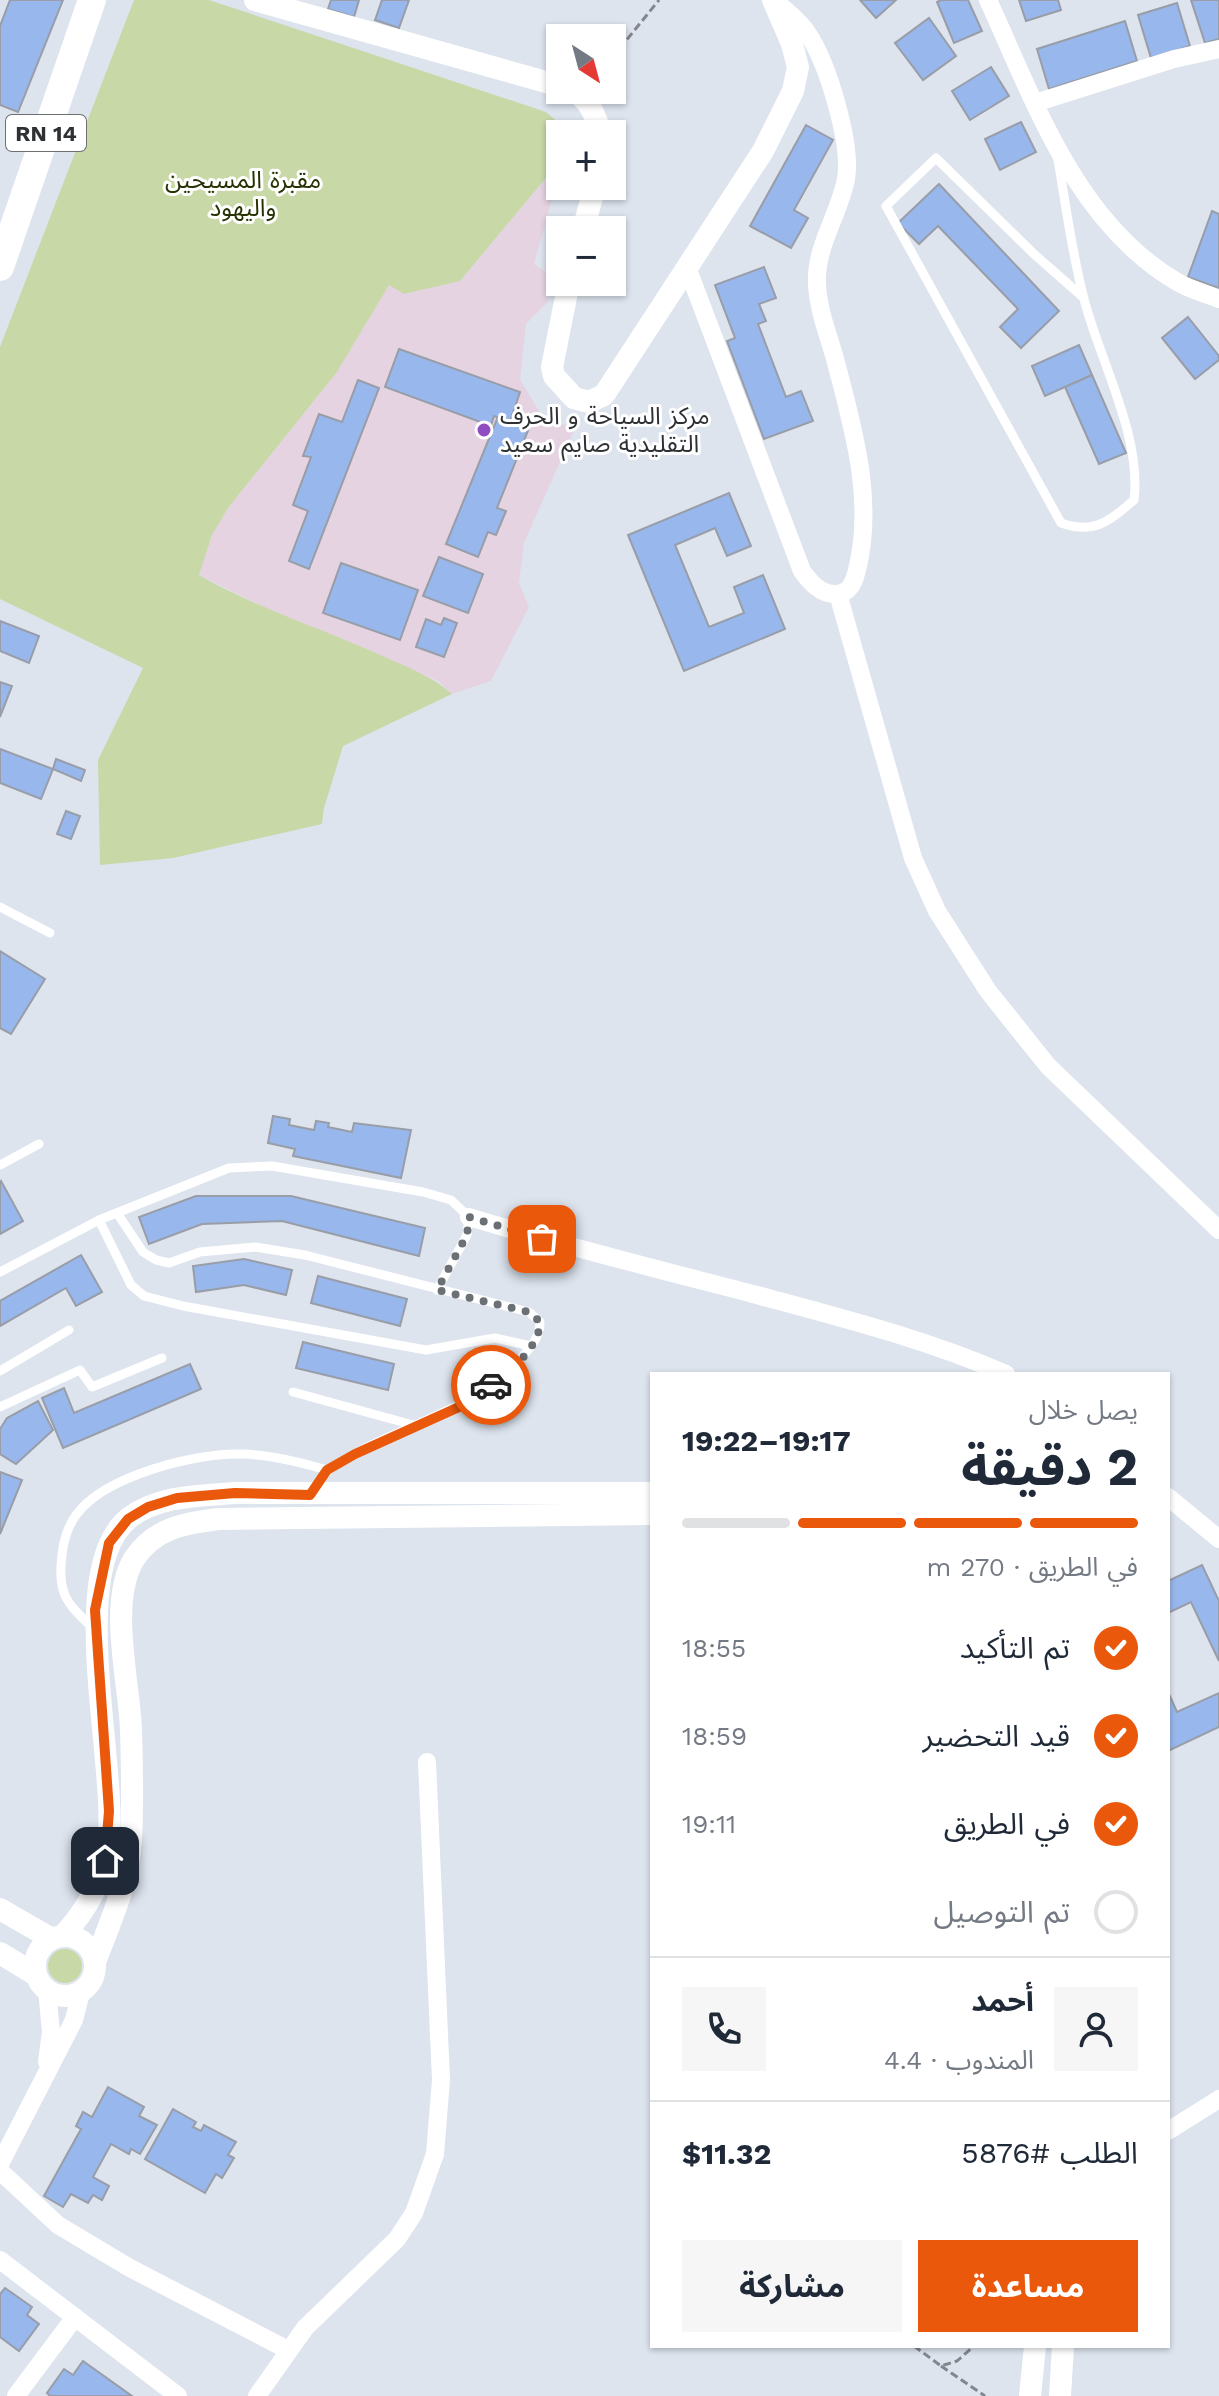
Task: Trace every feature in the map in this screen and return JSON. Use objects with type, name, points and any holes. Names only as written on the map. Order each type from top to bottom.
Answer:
[{"type":"main road","name":"RN 14","points":[[0,267],[92,0]]},
{"type":"street","points":[[255,0],[546,82]]},
{"type":"street","points":[[687,267],[802,571],[812,584],[827,593],[847,591],[854,582],[864,546],[861,467],[817,284],[823,247],[846,179],[847,155],[816,48],[802,25],[773,0]]},
{"type":"street","points":[[566,296],[552,367],[560,385],[574,398],[589,402],[604,395],[763,151],[793,91],[798,67],[792,44],[773,0]]},
{"type":"street","points":[[988,0],[1035,103],[1083,193],[1120,237],[1179,283],[1212,296],[1219,310]]},
{"type":"street","points":[[1035,103],[1174,59],[1219,49]]},
{"type":"street","points":[[838,594],[913,858],[937,911],[988,991],[1048,1066],[1219,1230]]},
{"type":"street","points":[[469,1217],[862,1323],[944,1347],[1001,1372]]},
{"type":"street","points":[[45,2073],[51,2032],[38,1954],[58,1938],[91,1899],[101,1878],[109,1845],[95,1610],[109,1543],[128,1519],[148,1507],[177,1498],[235,1493],[650,1493]]},
{"type":"street","points":[[1170,1499],[1219,1539]]},
{"type":"street","points":[[0,2164],[74,2020],[81,1992],[93,1979],[95,1962],[122,1885],[131,1842],[131,1728],[122,1605],[127,1576],[135,1559],[150,1541],[172,1527],[219,1519],[650,1514]]},
{"type":"street","points":[[257,2396],[288,2350],[327,2305],[397,2239],[414,2213],[435,2154],[441,2080],[427,1762]]},
{"type":"street","points":[[0,1909],[58,1938],[80,1940],[93,1953],[95,1962]]},
{"type":"street","points":[[0,1953],[67,1996],[81,1992]]},
{"type":"street","points":[[1170,2130],[1219,2099]]},
{"type":"street","points":[[0,2171],[58,2225],[130,2268],[288,2350]]},
{"type":"street","points":[[0,2260],[178,2396]]},
{"type":"street","points":[[16,2396],[75,2317]]},
{"type":"street","points":[[1030,2396],[1035,2348]]},
{"type":"street","points":[[1060,2396],[1063,2348]]},
{"type":"lane","points":[[1054,137],[1084,298],[1137,477],[1134,500],[1107,523],[1080,529],[1061,523],[886,206],[936,158],[1084,298]]},
{"type":"lane","points":[[0,907],[50,933]]},
{"type":"lane","points":[[0,1165],[39,1144]]},
{"type":"lane","points":[[0,1272],[99,1220],[229,1168],[272,1166],[423,1192],[451,1200],[469,1217],[467,1235],[437,1290]]},
{"type":"lane","points":[[117,1213],[143,1252],[156,1260],[169,1263],[200,1252],[255,1247],[305,1255],[529,1312],[540,1322],[540,1332],[531,1346],[503,1377],[459,1407],[327,1470],[310,1495]]},
{"type":"lane","points":[[99,1220],[131,1285],[144,1296],[183,1306],[426,1350],[495,1338],[531,1346]]},
{"type":"lane","points":[[0,1371],[69,1330]]},
{"type":"lane","points":[[0,1407],[80,1370],[92,1387],[162,1358]]},
{"type":"lane","points":[[293,1392],[417,1426]]},
{"type":"lane","points":[[97,1631],[67,1604],[60,1572],[63,1542],[76,1514],[102,1493],[153,1468],[216,1456],[263,1457],[327,1470]]},
{"type":"path","points":[[626,41],[659,0]]},
{"type":"path","points":[[917,2348],[985,2396]]},
{"type":"path","points":[[941,2366],[957,2361],[972,2348]]},
{"type":"shaded area","points":[[546,178],[546,200],[552,200],[534,264],[546,272],[546,296],[549,296],[547,303],[526,324],[520,379],[543,418],[575,428],[524,543],[519,583],[529,607],[491,681],[452,694],[438,681],[278,614],[199,575],[212,535],[228,508],[337,372],[389,284],[404,294],[461,280]]},
{"type":"green space","name":"مقبرة المسيحين واليهود","points":[[134,0],[209,0],[546,112],[555,120],[546,120],[546,178],[460,281],[404,294],[389,285],[337,372],[228,508],[212,535],[199,575],[244,598],[413,669],[452,694],[343,746],[322,824],[173,858],[100,865],[98,760],[143,668],[0,599],[0,347]]},
{"type":"green space","points":[[65,1949],[77,1954],[82,1966],[77,1978],[65,1983],[53,1978],[48,1966],[53,1954]]},
{"type":"building","points":[[10,0],[63,0],[18,112],[0,105],[0,26]]},
{"type":"building","points":[[331,0],[359,0],[354,17],[328,9]]},
{"type":"building","points":[[382,0],[409,0],[399,28],[375,20]]},
{"type":"building","points":[[860,0],[896,0],[876,18]]},
{"type":"building","points":[[968,0],[982,31],[954,43],[937,2]]},
{"type":"building","points":[[1019,0],[1058,0],[1061,10],[1026,21]]},
{"type":"building","points":[[1191,0],[1219,0],[1219,39],[1205,43]]},
{"type":"building","points":[[1177,3],[1190,46],[1151,58],[1138,15]]},
{"type":"building","points":[[929,18],[956,56],[923,80],[895,43]]},
{"type":"building","points":[[1125,21],[1137,61],[1049,89],[1037,49]]},
{"type":"building","points":[[991,67],[1009,96],[970,120],[952,91]]},
{"type":"building","points":[[1021,122],[1036,152],[1000,170],[985,139]]},
{"type":"building","points":[[806,125],[833,140],[794,210],[808,218],[791,248],[750,226]]},
{"type":"building","points":[[939,184],[1059,311],[1021,348],[1000,327],[1018,309],[938,226],[919,244],[898,223]]},
{"type":"building","points":[[1212,211],[1219,214],[1219,288],[1188,277]]},
{"type":"building","points":[[764,267],[776,298],[759,304],[766,321],[758,324],[786,397],[801,391],[813,421],[764,439],[727,341],[735,338],[715,285]]},
{"type":"building","points":[[1188,317],[1219,356],[1219,360],[1195,379],[1162,338]]},
{"type":"building","points":[[1079,345],[1092,375],[1045,396],[1032,366]]},
{"type":"building","points":[[399,349],[520,392],[510,422],[494,416],[491,426],[385,387]]},
{"type":"building","points":[[1092,375],[1126,453],[1099,464],[1065,387]]},
{"type":"building","points":[[358,380],[379,388],[309,569],[289,561],[308,511],[293,505],[311,457],[303,456],[319,414],[342,422]]},
{"type":"building","points":[[512,415],[531,423],[497,508],[506,511],[496,535],[488,532],[478,557],[446,544],[497,419],[510,422]]},
{"type":"building","points":[[729,493],[751,546],[727,556],[715,528],[675,545],[709,627],[744,613],[734,587],[763,575],[785,629],[684,671],[628,535]]},
{"type":"building","points":[[439,557],[483,574],[468,613],[423,596]]},
{"type":"building","points":[[341,563],[418,590],[400,640],[323,613]]},
{"type":"building","points":[[444,618],[457,623],[444,657],[416,647],[426,619],[441,625]]},
{"type":"building","points":[[0,621],[39,636],[29,663],[0,651]]},
{"type":"building","points":[[0,682],[12,686],[0,717]]},
{"type":"building","points":[[0,749],[53,769],[41,799],[0,783]]},
{"type":"building","points":[[56,759],[85,770],[81,781],[53,769]]},
{"type":"building","points":[[66,811],[80,816],[71,839],[57,834]]},
{"type":"building","points":[[0,951],[45,979],[11,1034],[0,1028]]},
{"type":"building","points":[[273,1116],[290,1119],[289,1125],[314,1130],[316,1121],[352,1132],[354,1123],[411,1130],[401,1178],[293,1156],[295,1149],[268,1143]]},
{"type":"building","points":[[0,1182],[23,1221],[0,1234]]},
{"type":"building","points":[[196,1196],[291,1196],[425,1228],[419,1256],[282,1221],[202,1224],[149,1244],[139,1217]]},
{"type":"building","points":[[81,1255],[102,1292],[76,1306],[66,1288],[0,1326],[0,1301]]},
{"type":"building","points":[[244,1259],[292,1270],[286,1295],[244,1285],[196,1292],[193,1266]]},
{"type":"building","points":[[318,1276],[407,1299],[400,1326],[311,1303]]},
{"type":"building","points":[[303,1342],[394,1364],[388,1390],[296,1368]]},
{"type":"building","points":[[190,1364],[201,1389],[63,1448],[42,1398],[64,1388],[74,1413]]},
{"type":"building","points":[[38,1401],[53,1430],[16,1464],[0,1454],[0,1429],[7,1418]]},
{"type":"building","points":[[0,1472],[22,1480],[0,1534]]},
{"type":"building","points":[[1202,1565],[1219,1601],[1219,1661],[1191,1602],[1170,1612],[1170,1580]]},
{"type":"building","points":[[1219,1693],[1219,1727],[1170,1750],[1170,1696],[1177,1712]]},
{"type":"building","points":[[108,2087],[144,2107],[139,2116],[157,2125],[140,2154],[131,2149],[129,2154],[111,2144],[93,2177],[109,2186],[102,2200],[93,2195],[88,2203],[71,2194],[63,2207],[44,2196],[81,2129],[76,2126],[83,2112],[92,2117]]},
{"type":"building","points":[[173,2109],[196,2122],[193,2127],[201,2131],[204,2125],[236,2142],[228,2155],[234,2158],[222,2178],[216,2174],[205,2193],[145,2159]]},
{"type":"building","points":[[5,2288],[32,2307],[27,2315],[39,2324],[19,2351],[0,2337],[0,2294]]},
{"type":"building","points":[[83,2361],[132,2396],[50,2396],[47,2393],[64,2369],[73,2375]]},
{"type":"way so far","points":[[491,1385],[503,1377],[531,1346],[540,1332],[540,1322],[529,1312],[437,1290],[467,1235],[469,1217],[542,1239]]},
{"type":"place","name":"مركز السياحة و الحرف التقليدية صايم سعيد","points":[[484,430]]},
{"type":"route","points":[[105,1861],[109,1845],[109,1811],[95,1610],[109,1543],[128,1519],[148,1507],[177,1498],[235,1493],[310,1495],[327,1470],[459,1407],[491,1385]]}]
